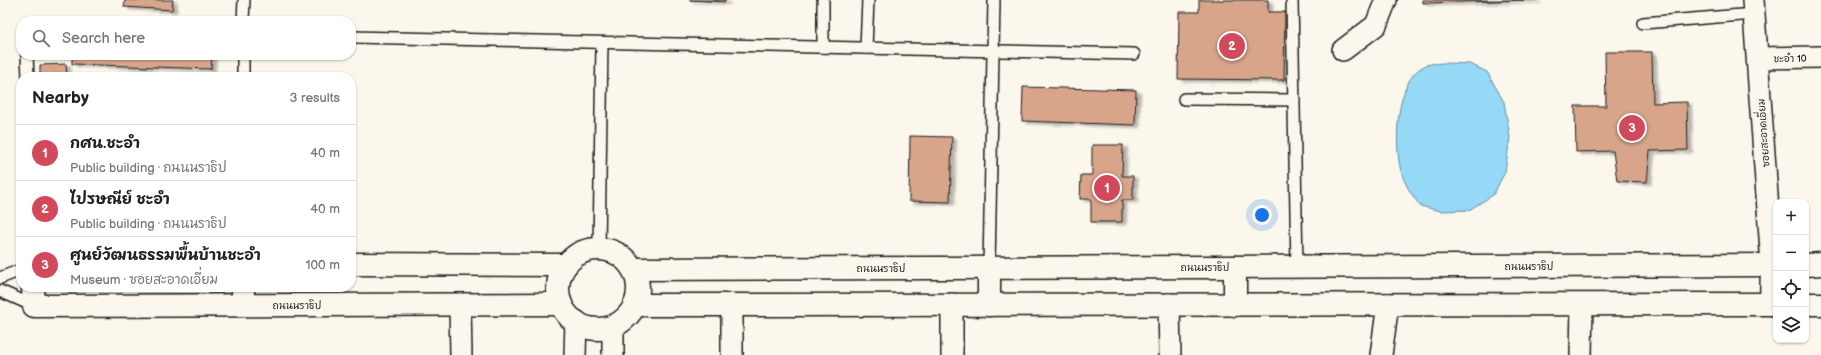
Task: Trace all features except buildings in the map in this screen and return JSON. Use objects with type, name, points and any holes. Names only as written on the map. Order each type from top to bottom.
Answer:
[{"type":"street","points":[[1343,50],[1376,25],[1386,0]]},
{"type":"street","name":"ซอยสะอาดเอี่ยม","points":[[1754,7],[1773,251]]},
{"type":"street","name":"ชะอำ 10","points":[[1759,58],[1821,57]]},
{"type":"street","points":[[606,249],[619,253],[629,262],[636,274],[640,287],[631,313],[621,322],[613,326],[595,329],[581,326],[571,318],[561,304],[558,296],[558,282],[562,270],[566,265],[581,252],[606,249]]},
{"type":"street","points":[[356,264],[566,265]]},
{"type":"street","points":[[1809,265],[1821,264]]},
{"type":"street","name":"ถนนนราธิป","points":[[633,269],[1773,265]]},
{"type":"street","points":[[1235,267],[1235,305]]},
{"type":"street","points":[[989,268],[989,305]]},
{"type":"street","name":"ถนนนราธิป","points":[[34,296],[243,296],[460,305],[561,304]]},
{"type":"street","points":[[952,304],[952,355]]},
{"type":"street","points":[[1169,304],[1170,355]]},
{"type":"street","points":[[1381,355],[1388,304]]},
{"type":"street","points":[[635,305],[1773,304]]},
{"type":"street","points":[[1809,304],[1821,304]]},
{"type":"street","points":[[460,305],[461,355]]},
{"type":"street","points":[[732,305],[732,355]]},
{"type":"street","points":[[1581,355],[1582,305]]},
{"type":"street","points":[[576,322],[576,355]]},
{"type":"street","points":[[613,326],[613,355]]},
{"type":"lane","points":[[243,16],[244,0]]},
{"type":"lane","points":[[823,0],[823,47]]},
{"type":"lane","points":[[866,48],[868,0]]},
{"type":"lane","points":[[989,268],[994,0]]},
{"type":"lane","points":[[1292,0],[1297,267]]},
{"type":"lane","points":[[1643,24],[1754,7]]},
{"type":"lane","points":[[356,37],[1134,54]]},
{"type":"lane","points":[[599,249],[602,43]]},
{"type":"lane","points":[[27,60],[28,72]]},
{"type":"lane","points":[[243,60],[243,72]]},
{"type":"lane","points":[[1184,99],[1294,100]]},
{"type":"lane","points":[[0,278],[16,272]]},
{"type":"lane","points":[[0,291],[34,296]]},
{"type":"water","points":[[1442,63],[1470,64],[1487,72],[1504,102],[1510,137],[1505,172],[1493,195],[1469,210],[1441,211],[1420,206],[1404,181],[1401,171],[1398,146],[1399,114],[1407,85],[1414,73],[1424,66]]},
{"type":"place","name":"ไปรษณีย์ ชะอำ","points":[[1232,46]]},
{"type":"place","name":"ศูนย์วัฒนธรรมพื้นบ้านชะอำ","points":[[1632,128]]},
{"type":"place","name":"กศน.ชะอำ","points":[[1107,188]]}]
